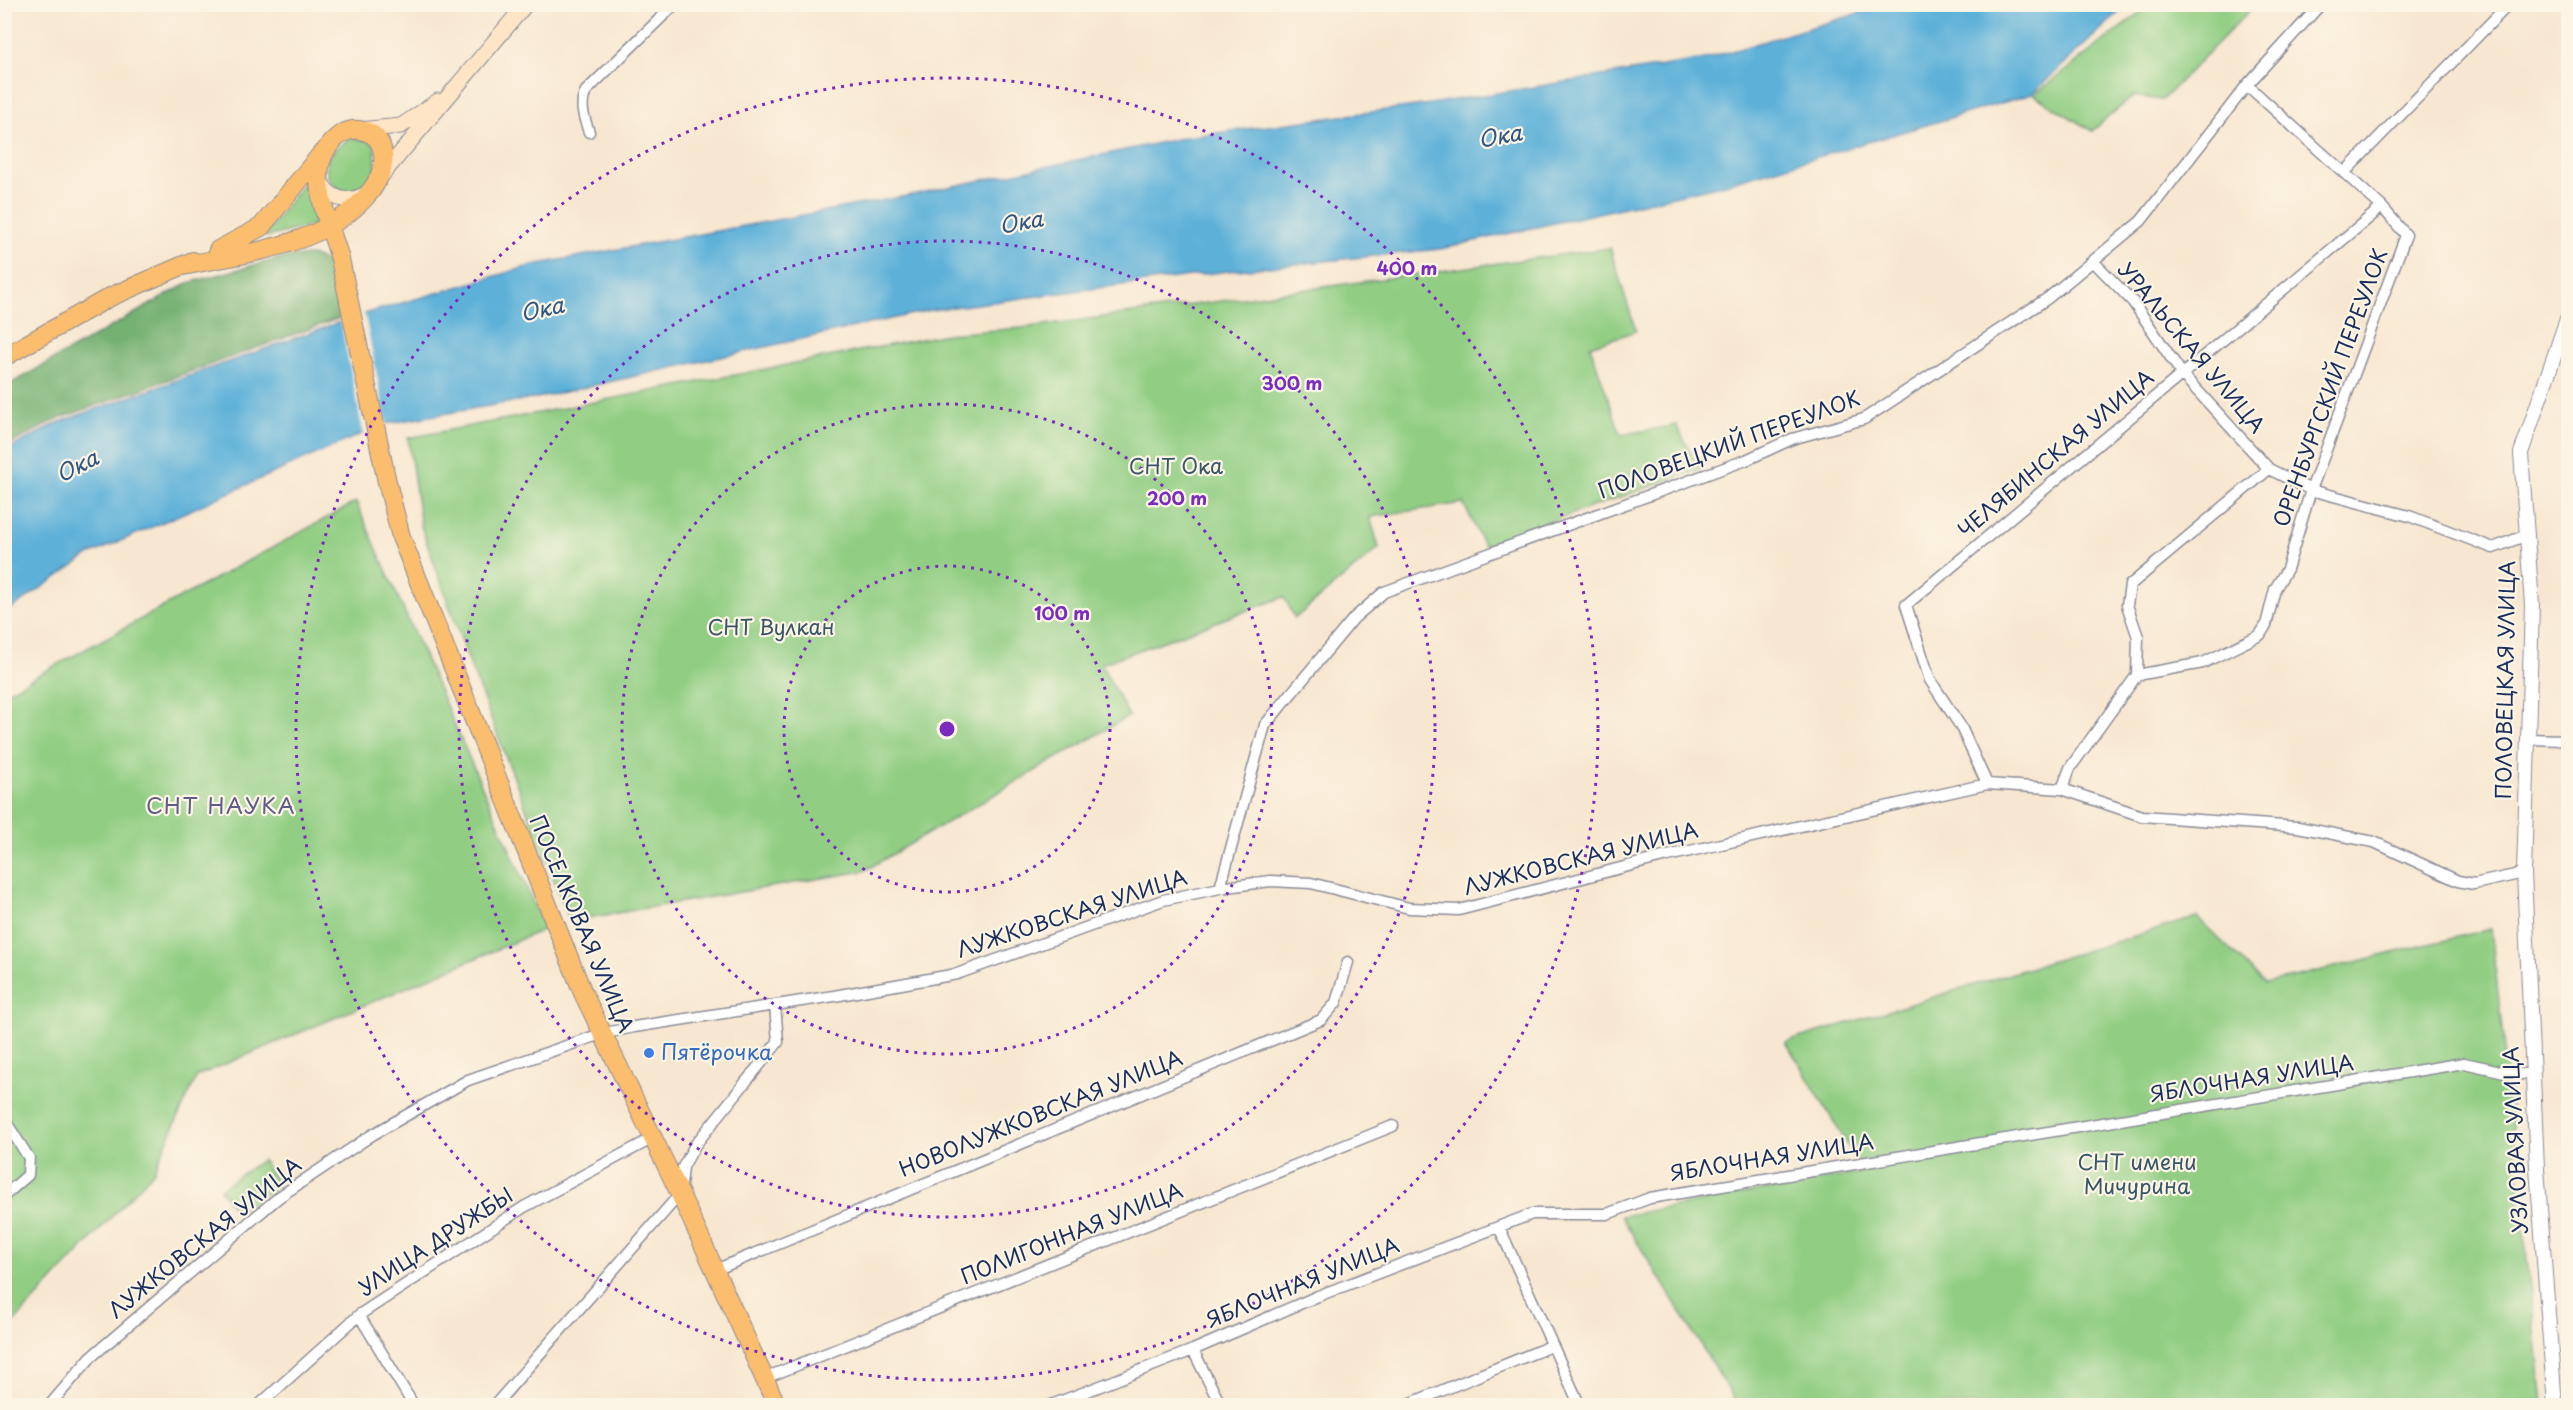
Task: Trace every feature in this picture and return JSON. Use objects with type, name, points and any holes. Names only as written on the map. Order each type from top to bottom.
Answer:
[{"type":"highway","points":[[4,357],[110,297],[236,243],[261,227],[324,150],[338,136],[356,130],[372,135],[381,145],[383,168],[375,186],[359,206],[347,229],[341,263]]},
{"type":"highway","points":[[318,179],[320,160],[324,150]]},
{"type":"highway","name":"ПОСЕЛКОВАЯ УЛИЦА","points":[[318,179],[341,263],[387,482],[409,561],[555,928],[601,1034],[680,1194],[777,1406]]},
{"type":"highway","points":[[280,245],[332,226],[359,206]]},
{"type":"highway","points":[[183,266],[280,245],[310,241],[327,243],[341,263]]},
{"type":"main road","points":[[318,179],[324,189],[339,199],[357,199],[375,186],[452,90],[526,4]]},
{"type":"main road","points":[[356,130],[401,126],[452,90]]},
{"type":"street","points":[[589,132],[582,99],[586,91],[675,4]]},
{"type":"street","name":"ПОЛОВЕЦКИЙ ПЕРЕУЛОК","points":[[1221,888],[1265,725],[1354,618],[1384,592],[1746,459],[1792,439],[1864,419],[2048,298],[2141,222],[2247,85],[2322,4]]},
{"type":"street","points":[[2344,173],[2509,4]]},
{"type":"street","name":"ОРЕНБУРГСКИЙ ПЕРЕУЛОК","points":[[2137,675],[2203,663],[2260,635],[2266,625],[2275,590],[2287,569],[2311,490],[2406,235],[2382,207],[2247,85]]},
{"type":"street","name":"ЧЕЛЯБИНСКАЯ УЛИЦА","points":[[1987,784],[1961,727],[1930,680],[1906,605],[2382,207]]},
{"type":"street","name":"УРАЛЬСКАЯ УЛИЦА","points":[[2092,261],[2133,302],[2182,374],[2269,470],[2311,490],[2409,516],[2493,548],[2527,535]]},
{"type":"street","name":"ПОЛОВЕЦКАЯ УЛИЦА","points":[[2524,873],[2532,605],[2521,453],[2568,316]]},
{"type":"street","points":[[2062,789],[2070,768],[2137,675],[2138,637],[2127,605],[2130,585],[2269,470]]},
{"type":"street","points":[[2527,739],[2568,740]]},
{"type":"street","name":"ЛУЖКОВСКАЯ УЛИЦА","points":[[49,1406],[91,1357],[279,1197],[372,1135],[468,1080],[601,1034],[708,1014],[957,974],[1163,900],[1270,881],[1311,883],[1409,908],[1459,910],[1659,858],[1987,784],[2062,789],[2142,816],[2298,827],[2374,842],[2458,881],[2474,884],[2524,873]]},
{"type":"street","name":"УЗЛОВАЯ УЛИЦА","points":[[2524,873],[2533,1074],[2555,1406]]},
{"type":"street","name":"НОВОЛУЖКОВСКАЯ УЛИЦА","points":[[715,1270],[1321,1020],[1336,1003],[1348,962]]},
{"type":"street","points":[[494,1406],[680,1194],[682,1167],[695,1145],[778,1042],[775,1005]]},
{"type":"street","name":"ЯБЛОЧНАЯ УЛИЦА","points":[[1049,1406],[1193,1350],[1318,1296],[1532,1214],[1607,1214],[1650,1198],[2464,1063],[2514,1074],[2533,1074]]},
{"type":"street","points":[[4,1119],[29,1158],[28,1175],[4,1196]]},
{"type":"street","name":"ПОЛИГОННАЯ УЛИЦА","points":[[765,1378],[1393,1126]]},
{"type":"street","name":"УЛИЦА ДРУЖБЫ","points":[[258,1406],[359,1316],[524,1206],[653,1138]]},
{"type":"street","points":[[1499,1227],[1580,1406]]},
{"type":"street","points":[[359,1316],[407,1403]]},
{"type":"street","points":[[1404,1406],[1551,1346]]},
{"type":"street","points":[[1193,1350],[1221,1406]]},
{"type":"green space","points":[[2150,5],[2255,5],[2162,100],[2133,96],[2092,131],[2034,95]]},
{"type":"green space","points":[[351,138],[369,141],[375,146],[376,169],[363,186],[352,191],[344,191],[331,183],[326,168],[332,152]]},
{"type":"green space","points":[[305,181],[311,182],[319,216],[314,225],[264,236]]},
{"type":"green space","name":"СНТ Вулкан","points":[[1610,248],[1636,331],[1590,346],[1621,435],[1676,425],[1700,469],[1484,545],[1463,503],[1370,517],[1379,548],[1295,618],[1284,597],[1101,664],[1129,716],[864,871],[570,921],[472,670],[421,526],[408,438],[947,334],[1022,328]]},
{"type":"green space","points":[[312,255],[328,263],[340,318],[55,420],[5,447],[5,387],[188,283],[280,258]]},
{"type":"green space","points":[[356,502],[545,929],[197,1076],[153,1172],[5,1332],[5,693]]},
{"type":"green space","name":"СНТ имени Мичурина","points":[[2197,917],[2265,984],[2491,929],[2543,1405],[1738,1405],[1621,1216],[1864,1172],[1786,1042]]},
{"type":"green space","points":[[262,1160],[279,1184],[236,1213],[220,1189]]},
{"type":"water","name":"Ока","points":[[1886,5],[2127,5],[2032,94],[1722,185],[1440,249],[1229,271],[931,310],[542,397],[384,424],[89,555],[5,613],[5,451],[57,423],[357,316],[533,265],[906,196],[1187,137],[1430,104],[1705,59]]},
{"type":"pier","points":[[364,311],[387,426],[364,436],[340,319]]},
{"type":"place","name":"Пятёрочка","points":[[649,1053]]},
{"type":"district","name":"СНТ НАУКА","points":[[221,806]]},
{"type":"park label","name":"СНТ Ока","points":[[1176,467]]}]
